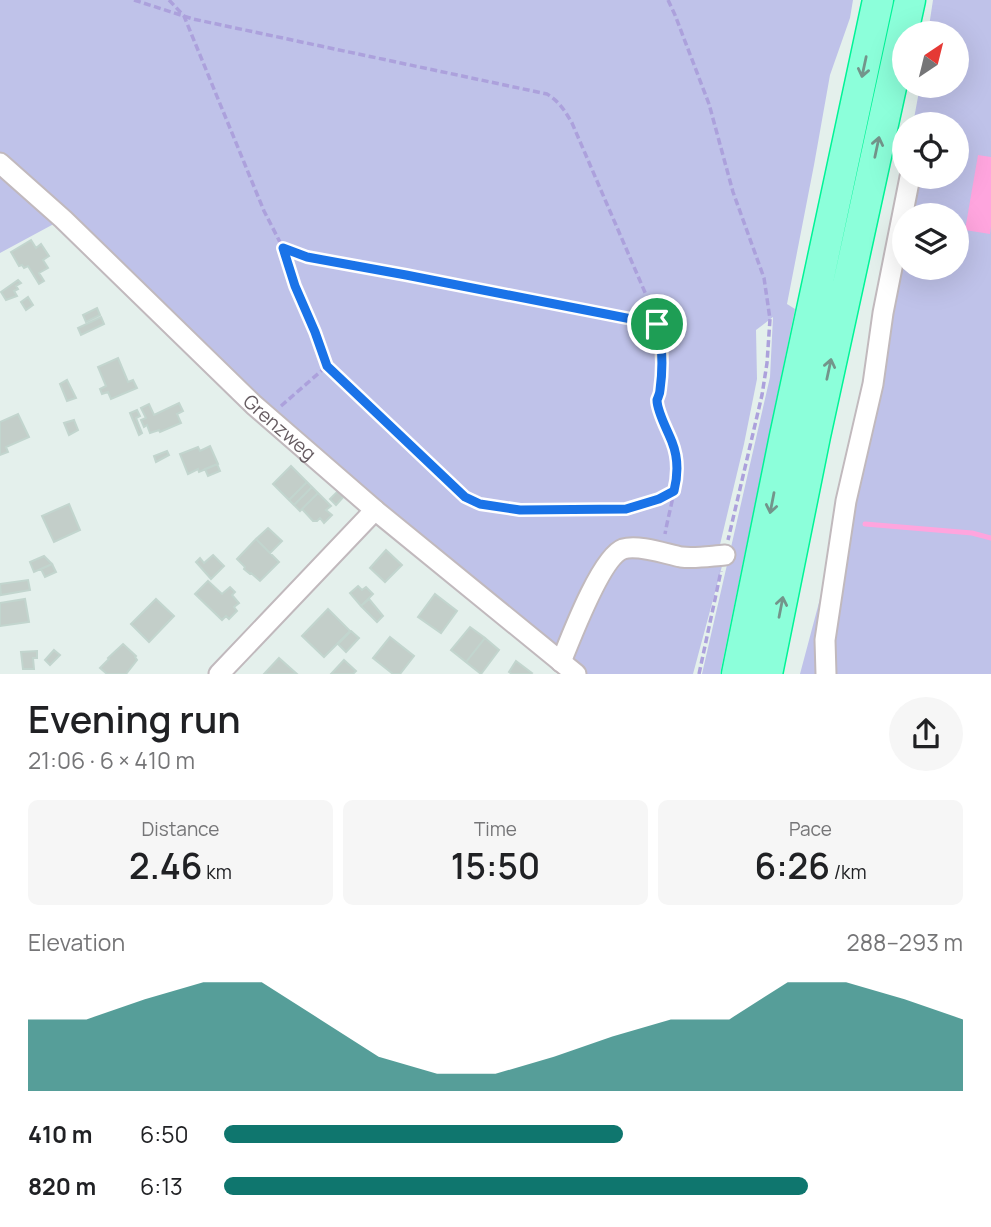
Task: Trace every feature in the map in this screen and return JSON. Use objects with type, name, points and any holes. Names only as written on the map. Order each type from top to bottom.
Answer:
[{"type":"highway","points":[[737,674],[878,0]]},
{"type":"highway","points":[[767,674],[815,436],[910,0]]},
{"type":"street","name":"Grenzweg","points":[[0,163],[63,219],[244,396],[375,510],[571,671]]},
{"type":"street","points":[[825,674],[825,639],[846,502],[873,384],[883,313],[908,189]]},
{"type":"street","points":[[219,674],[375,510]]},
{"type":"street","points":[[571,671],[588,596],[611,559],[622,550],[635,548],[683,558],[725,555]]},
{"type":"path","points":[[134,0],[184,16],[547,94],[563,107],[653,311],[662,341],[660,394],[657,401],[674,445],[677,464],[665,535]]},
{"type":"path","points":[[169,0],[184,16],[264,211],[283,248],[327,366],[465,497],[480,504],[520,510],[626,509],[659,499],[674,491]]},
{"type":"path","points":[[668,0],[709,104],[733,192],[764,278],[770,319],[762,395],[699,674]]},
{"type":"path","points":[[283,248],[307,257],[657,324]]},
{"type":"path","points":[[274,422],[279,408],[327,366]]},
{"type":"shaded area","points":[[0,0],[853,0],[850,18],[830,75],[787,304],[795,309],[720,674],[702,674],[770,377],[773,317],[756,330],[757,379],[718,553],[725,555],[693,674],[576,674],[375,510],[63,219],[0,253]]},
{"type":"shaded area","points":[[933,0],[991,0],[991,674],[800,674],[846,501],[892,248],[892,280],[969,280],[969,203],[900,203],[903,189],[969,189],[969,112],[915,112],[918,98],[970,98],[970,21],[930,21]]},
{"type":"shaded area","points":[[978,155],[991,157],[990,234],[969,231],[969,207]]},
{"type":"building","points":[[31,240],[36,248],[41,244],[49,256],[43,260],[48,268],[39,273],[44,281],[39,284],[28,266],[19,266],[11,252]]},
{"type":"building","points":[[18,280],[21,283],[14,291],[17,296],[6,300],[1,292]]},
{"type":"building","points":[[28,297],[33,305],[26,310],[21,302]]},
{"type":"building","points":[[97,308],[100,315],[86,322],[83,315]]},
{"type":"building","points":[[101,317],[104,324],[81,335],[78,328]]},
{"type":"building","points":[[118,358],[128,382],[133,380],[137,388],[111,399],[108,392],[102,394],[100,389],[106,386],[98,367]]},
{"type":"building","points":[[67,380],[76,398],[67,401],[60,384]]},
{"type":"building","points":[[179,403],[183,411],[177,414],[181,423],[160,432],[150,433],[147,425],[144,427],[141,420],[146,418],[141,408],[149,404],[154,415]]},
{"type":"building","points":[[137,410],[140,416],[136,418],[142,433],[139,435],[130,413]]},
{"type":"building","points":[[18,414],[29,437],[6,447],[8,452],[0,455],[0,422]]},
{"type":"building","points":[[74,420],[78,430],[69,435],[64,423]]},
{"type":"building","points":[[210,446],[218,464],[188,474],[180,454],[198,447],[200,451]]},
{"type":"building","points":[[167,451],[169,455],[156,462],[154,456]]},
{"type":"building","points":[[217,464],[220,471],[208,476],[205,469]]},
{"type":"building","points":[[291,466],[307,482],[289,500],[273,484]]},
{"type":"building","points":[[307,482],[312,487],[294,505],[289,500]]},
{"type":"building","points":[[312,487],[318,493],[300,511],[294,505]]},
{"type":"building","points":[[339,490],[345,495],[336,505],[330,499]]},
{"type":"building","points":[[318,493],[331,506],[326,510],[332,515],[324,523],[320,518],[313,521],[302,509]]},
{"type":"building","points":[[69,504],[80,530],[54,542],[42,516]]},
{"type":"building","points":[[268,528],[282,541],[270,553],[256,539]]},
{"type":"building","points":[[256,539],[279,562],[260,581],[244,569],[237,559]]},
{"type":"building","points":[[386,550],[402,565],[385,582],[370,568]]},
{"type":"building","points":[[213,555],[224,566],[211,579],[196,562],[200,558],[204,563]]},
{"type":"building","points":[[44,556],[52,564],[34,572],[30,562]]},
{"type":"building","points":[[52,564],[56,572],[45,577],[41,569]]},
{"type":"building","points":[[28,580],[30,590],[1,595],[0,584]]},
{"type":"building","points":[[208,581],[222,594],[230,587],[235,592],[232,595],[239,603],[234,607],[237,611],[229,619],[226,616],[222,620],[195,594]]},
{"type":"building","points":[[358,586],[362,590],[366,587],[373,594],[361,606],[350,593]]},
{"type":"building","points":[[435,594],[457,611],[441,633],[418,617]]},
{"type":"building","points":[[25,599],[29,622],[0,626],[0,603]]},
{"type":"building","points":[[156,599],[174,616],[149,642],[131,624]]},
{"type":"building","points":[[369,599],[383,616],[377,622],[361,606]]},
{"type":"building","points":[[328,609],[350,631],[324,657],[302,636]]},
{"type":"building","points":[[470,627],[485,638],[466,662],[451,650]]},
{"type":"building","points":[[351,631],[359,638],[346,652],[338,644]]},
{"type":"building","points":[[390,637],[414,656],[400,674],[393,674],[373,658]]},
{"type":"building","points":[[485,638],[499,650],[481,674],[466,662]]},
{"type":"building","points":[[123,644],[137,660],[126,674],[107,674],[100,668]]},
{"type":"building","points":[[54,650],[60,655],[50,665],[45,660]]},
{"type":"building","points":[[37,651],[37,658],[33,658],[34,669],[23,669],[21,652]]},
{"type":"building","points":[[279,658],[297,674],[264,674]]},
{"type":"building","points":[[344,660],[356,671],[353,674],[331,674]]},
{"type":"building","points":[[516,661],[532,673],[509,672]]},
{"type":"waterway","points":[[865,524],[972,533],[991,538]]},
{"type":"route","points":[[283,248],[307,257],[657,324],[662,341],[662,374],[657,401],[674,445],[677,464],[674,491],[659,499],[626,509],[520,510],[480,504],[465,497],[327,366],[283,248]]}]
